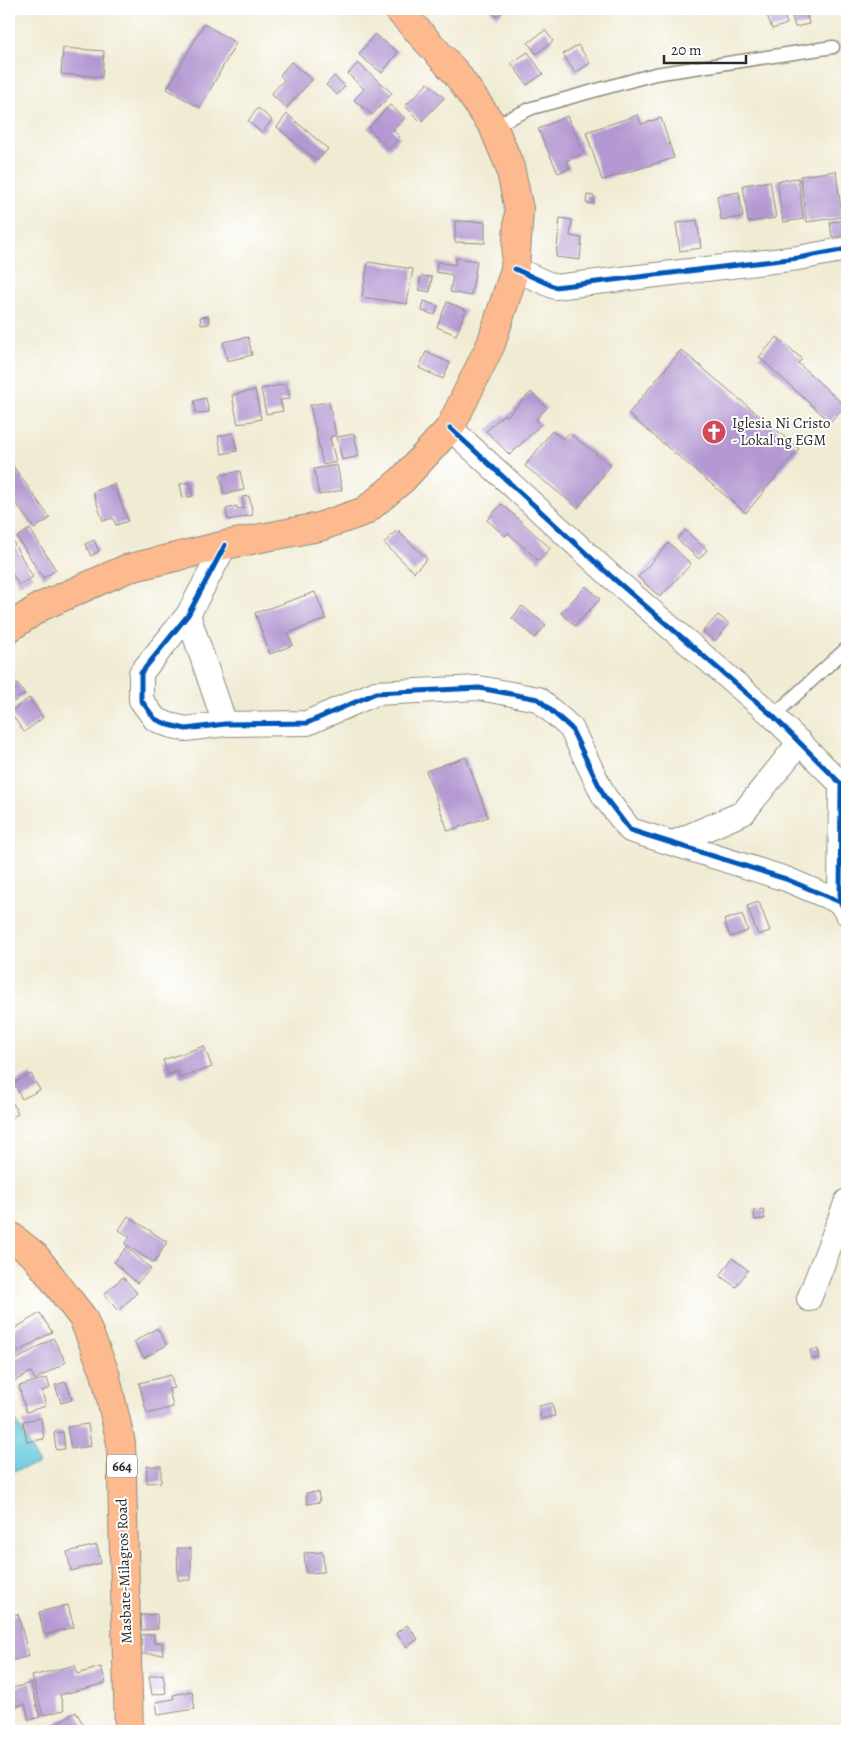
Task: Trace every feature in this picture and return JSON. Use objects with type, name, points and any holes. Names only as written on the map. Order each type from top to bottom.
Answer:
[{"type":"main road","points":[[9,628],[40,607],[126,569],[225,545],[319,527],[365,511],[402,480],[450,428],[491,344],[515,269],[519,209],[510,166],[493,126],[456,73],[398,9]]},
{"type":"main road","name":"Masbate-Milagros Road","points":[[9,1235],[35,1256],[84,1318],[105,1373],[121,1443],[129,1731]]},
{"type":"street","points":[[515,269],[554,287],[798,258],[847,249]]},
{"type":"street","points":[[225,545],[188,615],[141,673],[141,700],[156,719],[169,725],[186,729],[225,724],[308,723],[376,693],[480,688],[538,699],[570,728],[604,796],[630,830],[786,879],[844,907],[844,786],[773,716],[613,578],[450,428]]},
{"type":"street","points":[[188,615],[225,724]]},
{"type":"street","points":[[672,843],[744,813],[800,742]]},
{"type":"street","points":[[809,1299],[847,1201]]},
{"type":"lane","points":[[493,126],[532,108],[656,74],[833,47]]},
{"type":"lane","points":[[773,716],[847,648]]},
{"type":"water","points":[[9,1407],[39,1464],[9,1472]]},
{"type":"building","points":[[489,9],[505,9],[497,17]]},
{"type":"building","points":[[765,9],[782,9],[787,24],[772,29]]},
{"type":"building","points":[[790,9],[805,9],[809,24],[795,27]]},
{"type":"building","points":[[204,24],[236,43],[200,108],[167,89]]},
{"type":"building","points":[[545,30],[553,41],[536,54],[528,43]]},
{"type":"building","points":[[374,34],[398,52],[382,73],[359,55]]},
{"type":"building","points":[[578,45],[590,63],[575,73],[563,54]]},
{"type":"building","points":[[63,48],[104,51],[102,77],[61,74]]},
{"type":"building","points":[[528,52],[543,74],[527,85],[511,63]]},
{"type":"building","points":[[291,62],[312,80],[286,108],[271,94],[284,80],[280,75]]},
{"type":"building","points":[[358,63],[392,93],[372,115],[354,100],[364,89],[348,74]]},
{"type":"building","points":[[334,76],[345,86],[337,95],[326,85]]},
{"type":"building","points":[[428,83],[444,98],[421,122],[405,106]]},
{"type":"building","points":[[390,105],[405,118],[393,130],[400,137],[389,149],[368,128]]},
{"type":"building","points":[[258,108],[272,120],[262,133],[248,121]]},
{"type":"building","points":[[9,113],[14,113],[13,132],[9,132]]},
{"type":"building","points":[[287,114],[328,149],[317,161],[277,127]]},
{"type":"building","points":[[638,115],[641,124],[661,118],[674,158],[602,180],[586,132]]},
{"type":"building","points":[[567,116],[584,153],[566,161],[570,168],[558,173],[538,129]]},
{"type":"building","points":[[836,171],[842,217],[807,222],[800,176]]},
{"type":"building","points":[[798,178],[804,219],[783,222],[777,181]]},
{"type":"building","points":[[770,181],[776,218],[748,222],[743,185]]},
{"type":"building","points":[[739,192],[743,217],[721,220],[717,196]]},
{"type":"building","points":[[587,195],[594,196],[594,204],[586,203]]},
{"type":"building","points":[[560,218],[572,220],[570,236],[582,238],[580,260],[556,257]]},
{"type":"building","points":[[697,220],[701,248],[680,251],[676,223]]},
{"type":"building","points":[[846,220],[847,235],[832,237],[830,222]]},
{"type":"building","points":[[455,221],[485,222],[485,243],[455,242]]},
{"type":"building","points":[[456,258],[477,261],[471,296],[450,292],[453,275],[436,272],[437,262],[455,265]]},
{"type":"building","points":[[368,262],[413,269],[407,304],[362,297]]},
{"type":"building","points":[[421,276],[432,277],[430,292],[419,290]]},
{"type":"building","points":[[424,301],[438,306],[435,315],[422,311]]},
{"type":"building","points":[[447,302],[466,310],[456,335],[437,327]]},
{"type":"building","points":[[208,316],[209,324],[201,325],[200,317]]},
{"type":"building","points":[[248,337],[252,355],[227,361],[223,342]]},
{"type":"building","points":[[777,337],[802,359],[798,363],[845,406],[830,422],[759,357]]},
{"type":"building","name":"Iglesia Ni Cristo - Lokal ng EGM","points":[[681,350],[799,449],[746,513],[628,414]]},
{"type":"building","points":[[426,352],[450,363],[443,379],[419,368]]},
{"type":"building","points":[[286,384],[290,399],[280,400],[283,411],[266,414],[261,389]]},
{"type":"building","points":[[255,390],[261,419],[238,424],[232,395]]},
{"type":"building","points":[[531,392],[547,408],[536,419],[541,424],[510,455],[486,431],[504,414],[506,417]]},
{"type":"building","points":[[206,398],[209,412],[196,414],[194,401]]},
{"type":"building","points":[[329,402],[336,435],[330,437],[336,462],[323,465],[310,405]]},
{"type":"building","points":[[552,431],[563,439],[569,433],[611,465],[578,508],[525,466]]},
{"type":"building","points":[[233,433],[237,451],[222,454],[218,436]]},
{"type":"building","points":[[354,434],[359,456],[342,460],[337,437]]},
{"type":"building","points":[[11,463],[50,518],[34,529],[9,493],[9,465]]},
{"type":"building","points":[[337,465],[342,490],[319,495],[314,469]]},
{"type":"building","points":[[240,471],[244,490],[224,494],[220,475]]},
{"type":"building","points":[[190,482],[193,496],[183,498],[180,484]]},
{"type":"building","points":[[114,484],[128,521],[116,525],[113,518],[103,521],[93,492]]},
{"type":"building","points":[[249,496],[253,515],[228,520],[226,509],[237,506],[237,509],[244,508],[242,497]]},
{"type":"building","points":[[502,504],[550,548],[539,561],[508,533],[505,536],[487,520]]},
{"type":"building","points":[[30,529],[56,570],[43,578],[17,537]]},
{"type":"building","points":[[397,530],[427,559],[414,572],[384,543]]},
{"type":"building","points":[[685,530],[707,550],[699,559],[677,539]]},
{"type":"building","points":[[9,535],[33,577],[19,585],[13,575],[9,578]]},
{"type":"building","points":[[94,540],[99,551],[91,556],[85,544]]},
{"type":"building","points":[[669,543],[691,564],[660,597],[638,577]]},
{"type":"building","points":[[586,586],[600,599],[575,626],[561,613]]},
{"type":"building","points":[[315,592],[326,619],[288,633],[293,645],[270,654],[255,613]]},
{"type":"building","points":[[522,606],[546,625],[535,638],[512,618]]},
{"type":"building","points":[[718,615],[729,624],[715,641],[703,631]]},
{"type":"building","points":[[15,681],[25,694],[9,705],[9,685]]},
{"type":"building","points":[[29,698],[43,718],[24,732],[10,712]]},
{"type":"building","points":[[466,757],[488,817],[448,831],[426,771]]},
{"type":"building","points":[[759,902],[770,931],[758,935],[747,906]]},
{"type":"building","points":[[742,914],[748,931],[730,937],[724,920]]},
{"type":"building","points":[[204,1046],[212,1067],[180,1078],[178,1071],[168,1075],[163,1060]]},
{"type":"building","points":[[31,1074],[40,1090],[22,1099],[14,1083]]},
{"type":"building","points":[[13,1103],[18,1114],[9,1119],[9,1104]]},
{"type":"building","points":[[763,1209],[765,1219],[755,1220],[754,1210]]},
{"type":"building","points":[[128,1216],[167,1242],[154,1263],[125,1244],[130,1237],[119,1230]]},
{"type":"building","points":[[127,1247],[151,1269],[137,1283],[114,1262]]},
{"type":"building","points":[[732,1258],[748,1270],[736,1287],[720,1276]]},
{"type":"building","points":[[123,1277],[137,1293],[118,1311],[104,1294]]},
{"type":"building","points":[[40,1313],[52,1332],[9,1357],[9,1332]]},
{"type":"building","points":[[157,1328],[167,1345],[144,1358],[134,1342]]},
{"type":"building","points":[[53,1338],[66,1362],[35,1380],[31,1372],[13,1382],[9,1375],[9,1364]]},
{"type":"building","points":[[818,1349],[820,1358],[812,1359],[810,1350]]},
{"type":"building","points":[[171,1375],[174,1388],[169,1389],[173,1407],[147,1414],[139,1383]]},
{"type":"building","points":[[47,1378],[50,1388],[42,1391],[46,1406],[26,1412],[19,1386]]},
{"type":"building","points":[[66,1382],[72,1400],[61,1403],[55,1385]]},
{"type":"building","points":[[552,1403],[555,1416],[541,1419],[539,1406]]},
{"type":"building","points":[[41,1418],[44,1439],[27,1442],[23,1421]]},
{"type":"building","points":[[88,1424],[91,1446],[71,1449],[67,1427]]},
{"type":"building","points":[[63,1432],[65,1449],[56,1450],[54,1433]]},
{"type":"building","points":[[147,1466],[161,1466],[161,1482],[147,1483]]},
{"type":"building","points":[[318,1492],[320,1502],[307,1504],[306,1493]]},
{"type":"building","points":[[97,1545],[101,1563],[71,1571],[67,1552]]},
{"type":"building","points":[[177,1548],[191,1548],[191,1580],[178,1580]]},
{"type":"building","points":[[323,1552],[324,1572],[306,1573],[304,1553]]},
{"type":"building","points":[[68,1605],[74,1627],[44,1635],[39,1612]]},
{"type":"building","points":[[18,1614],[29,1656],[11,1661],[9,1652],[9,1617]]},
{"type":"building","points":[[157,1614],[158,1629],[142,1630],[141,1615]]},
{"type":"building","points":[[407,1625],[418,1639],[407,1647],[396,1633]]},
{"type":"building","points":[[154,1634],[154,1643],[162,1642],[163,1654],[141,1654],[141,1635]]},
{"type":"building","points":[[75,1665],[77,1674],[101,1667],[106,1683],[60,1695],[64,1710],[43,1715],[32,1676]]},
{"type":"building","points":[[163,1674],[166,1693],[152,1695],[149,1676]]},
{"type":"building","points":[[31,1683],[40,1717],[29,1720],[25,1704],[14,1707],[9,1689]]},
{"type":"building","points":[[192,1691],[195,1709],[158,1715],[156,1702],[174,1699],[173,1695]]},
{"type":"building","points":[[76,1712],[87,1731],[43,1730]]},
{"type":"cycle path","points":[[515,269],[555,287],[798,258],[847,249]]},
{"type":"cycle path","points":[[450,428],[613,578],[773,716],[841,784],[840,902]]},
{"type":"cycle path","points":[[225,545],[188,615],[141,673],[141,700],[155,719],[186,729],[225,724],[307,723],[376,693],[479,688],[538,699],[571,728],[604,796],[630,830],[786,879],[840,902],[847,913]]},
{"type":"place","name":"Iglesia Ni Cristo - Lokal ng EGM","points":[[714,432]]}]
